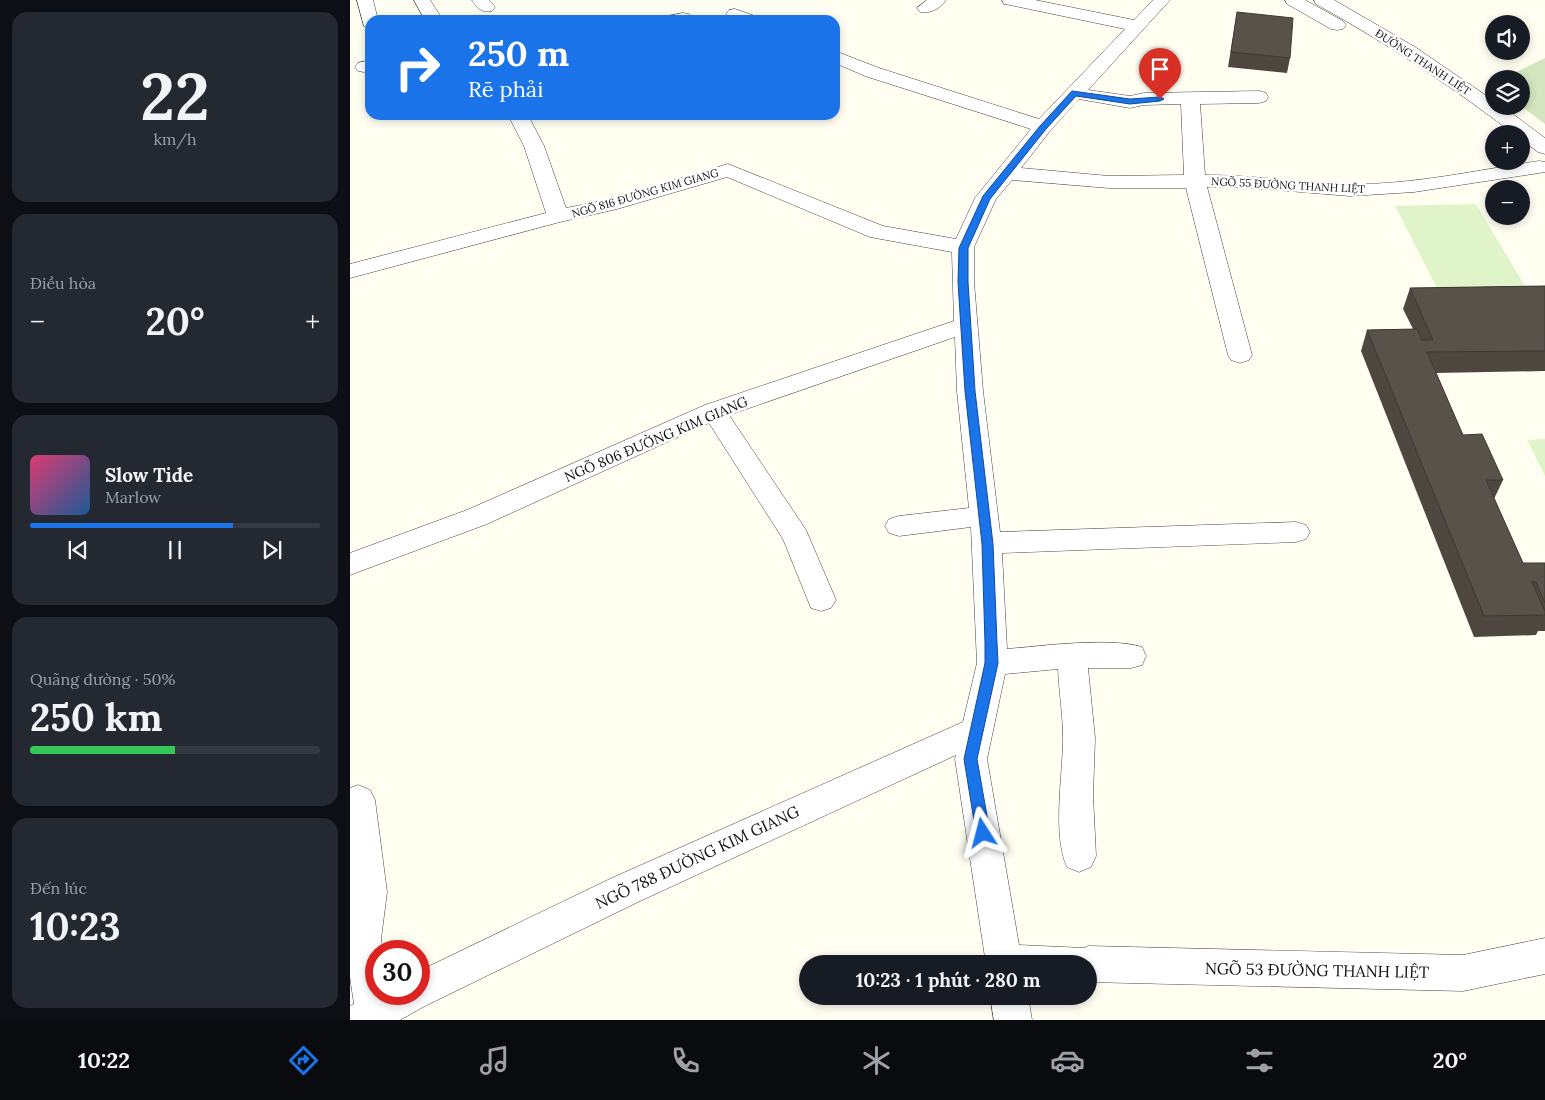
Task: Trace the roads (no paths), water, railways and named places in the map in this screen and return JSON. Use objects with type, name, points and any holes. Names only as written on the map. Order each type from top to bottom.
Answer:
[{"type":"street","points":[[365,0],[368,15]]},
{"type":"street","points":[[422,0],[431,15]]},
{"type":"street","points":[[1010,0],[1138,26]]},
{"type":"street","points":[[1003,955],[970,759],[992,663],[987,544],[970,391],[963,248],[986,198],[1006,173],[1043,127],[1162,0]]},
{"type":"street","points":[[1293,0],[1360,38],[1449,97],[1487,125]]},
{"type":"street","name":"ĐƯỜNG THANH LIỆT","points":[[1322,0],[1430,66],[1496,110],[1545,148]]},
{"type":"street","points":[[840,58],[872,72],[1043,127]]},
{"type":"street","points":[[1074,93],[1130,102],[1144,99],[1259,97]]},
{"type":"street","points":[[1190,98],[1195,181],[1240,355]]},
{"type":"street","points":[[521,120],[534,146],[558,216]]},
{"type":"street","points":[[1530,160],[1542,170]]},
{"type":"street","name":"NGÕ 816 ĐƯỜNG KIM GIANG","points":[[350,272],[558,216],[610,205],[728,170],[878,232],[963,248]]},
{"type":"street","name":"NGÕ 55 ĐƯỜNG THANH LIỆT","points":[[1006,173],[1109,182],[1240,181],[1350,190],[1414,186],[1542,170]]},
{"type":"street","name":"NGÕ 806 ĐƯỜNG KIM GIANG","points":[[350,564],[478,517],[714,411],[966,325]]},
{"type":"street","points":[[714,411],[796,537],[821,600]]},
{"type":"street","points":[[899,526],[984,516]]},
{"type":"street","points":[[987,544],[1296,532]]},
{"type":"street","points":[[992,663],[1072,656],[1131,656]]},
{"type":"street","points":[[1072,656],[1079,738],[1076,796],[1079,856]]},
{"type":"street","name":"NGÕ 788 ĐƯỜNG KIM GIANG","points":[[430,985],[634,886],[977,730]]},
{"type":"street","points":[[358,800],[369,892],[363,939],[369,1017],[390,1005]]},
{"type":"street","name":"NGÕ 53 ĐƯỜNG THANH LIỆT","points":[[1097,964],[1463,973],[1545,956]]},
{"type":"street","points":[[1011,1005],[1013,1020]]}]
